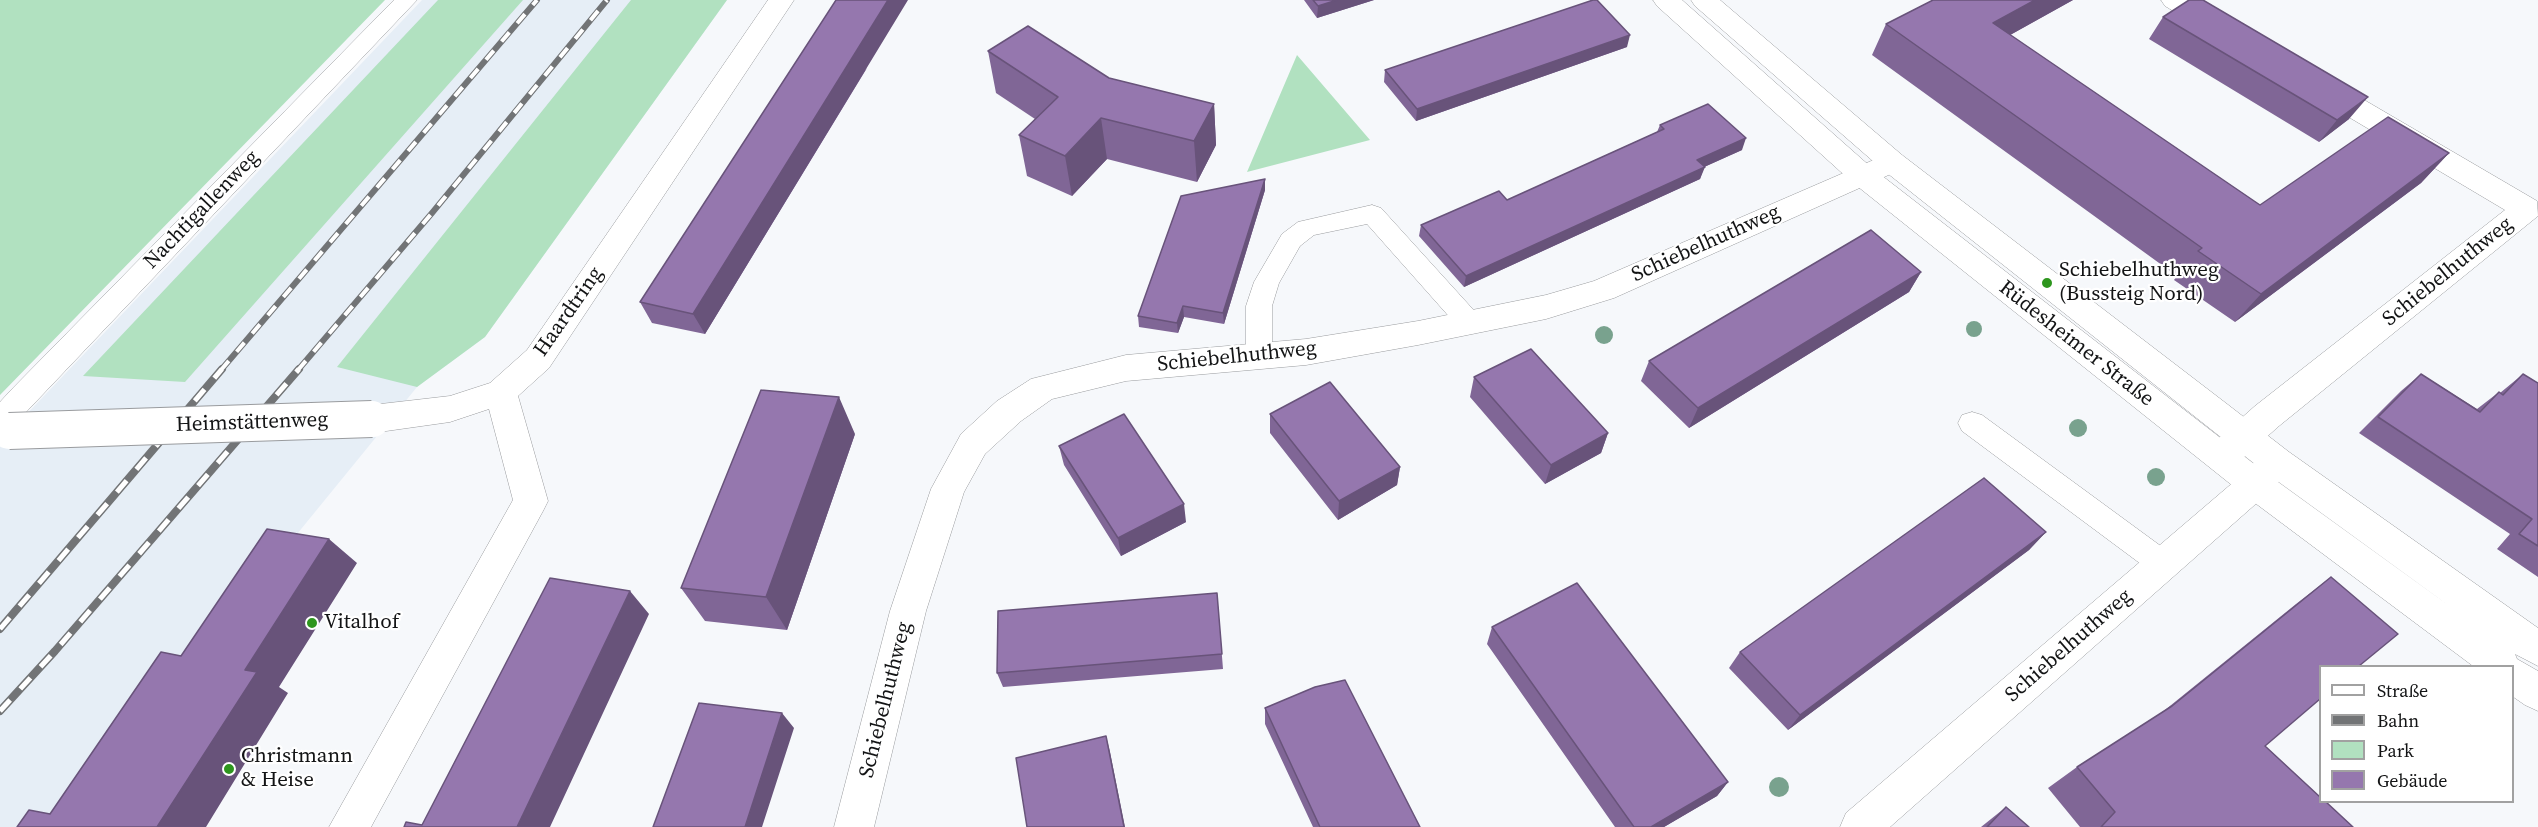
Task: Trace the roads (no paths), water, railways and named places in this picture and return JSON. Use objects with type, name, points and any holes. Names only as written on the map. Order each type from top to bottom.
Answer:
[{"type":"street","name":"Haardtring","points":[[501,392],[538,359],[781,0]]},
{"type":"street","name":"Rüdesheimer Straße","points":[[1666,0],[1862,175],[2266,473],[2501,665]]},
{"type":"street","name":"Rüdesheimer Straße","points":[[1704,0],[1892,162],[2232,447]]},
{"type":"street","points":[[2175,0],[2245,42]]},
{"type":"street","name":"Schiebelhuthweg","points":[[2232,447],[2527,209],[2295,72]]},
{"type":"street","name":"Schiebelhuthweg","points":[[855,827],[908,611],[948,489],[973,444],[1009,411],[1043,388],[1126,368],[1306,351],[1470,323],[1546,307],[1603,290],[1892,162]]},
{"type":"street","name":"Heimstättenweg","points":[[3,428],[372,419],[450,409],[501,392]]},
{"type":"street","points":[[349,827],[531,501],[501,392]]},
{"type":"street","name":"Rüdesheimer Straße","points":[[2266,473],[2538,649]]},
{"type":"street","name":"Schiebelhuthweg","points":[[1860,827],[2266,473]]},
{"type":"street","points":[[2514,675],[2538,693]]},
{"type":"lane","name":"Nachtigallenweg","points":[[3,428],[406,0]]},
{"type":"lane","points":[[1259,355],[1259,306],[1267,282],[1291,240],[1307,228],[1372,214],[1470,323]]},
{"type":"lane","points":[[1972,423],[2163,564]]},
{"type":"railway","points":[[221,370],[537,0]]},
{"type":"railway","points":[[298,370],[432,213],[607,0]]},
{"type":"railway","points":[[0,629],[222,369]]},
{"type":"railway","points":[[0,711],[55,651],[299,369]]},
{"type":"place","name":"Schiebelhuthweg (Bussteig Nord)","points":[[2047,283]]},
{"type":"place","name":"Vitalhof","points":[[312,623]]},
{"type":"place","name":"Christmann & Heise","points":[[229,769]]}]
